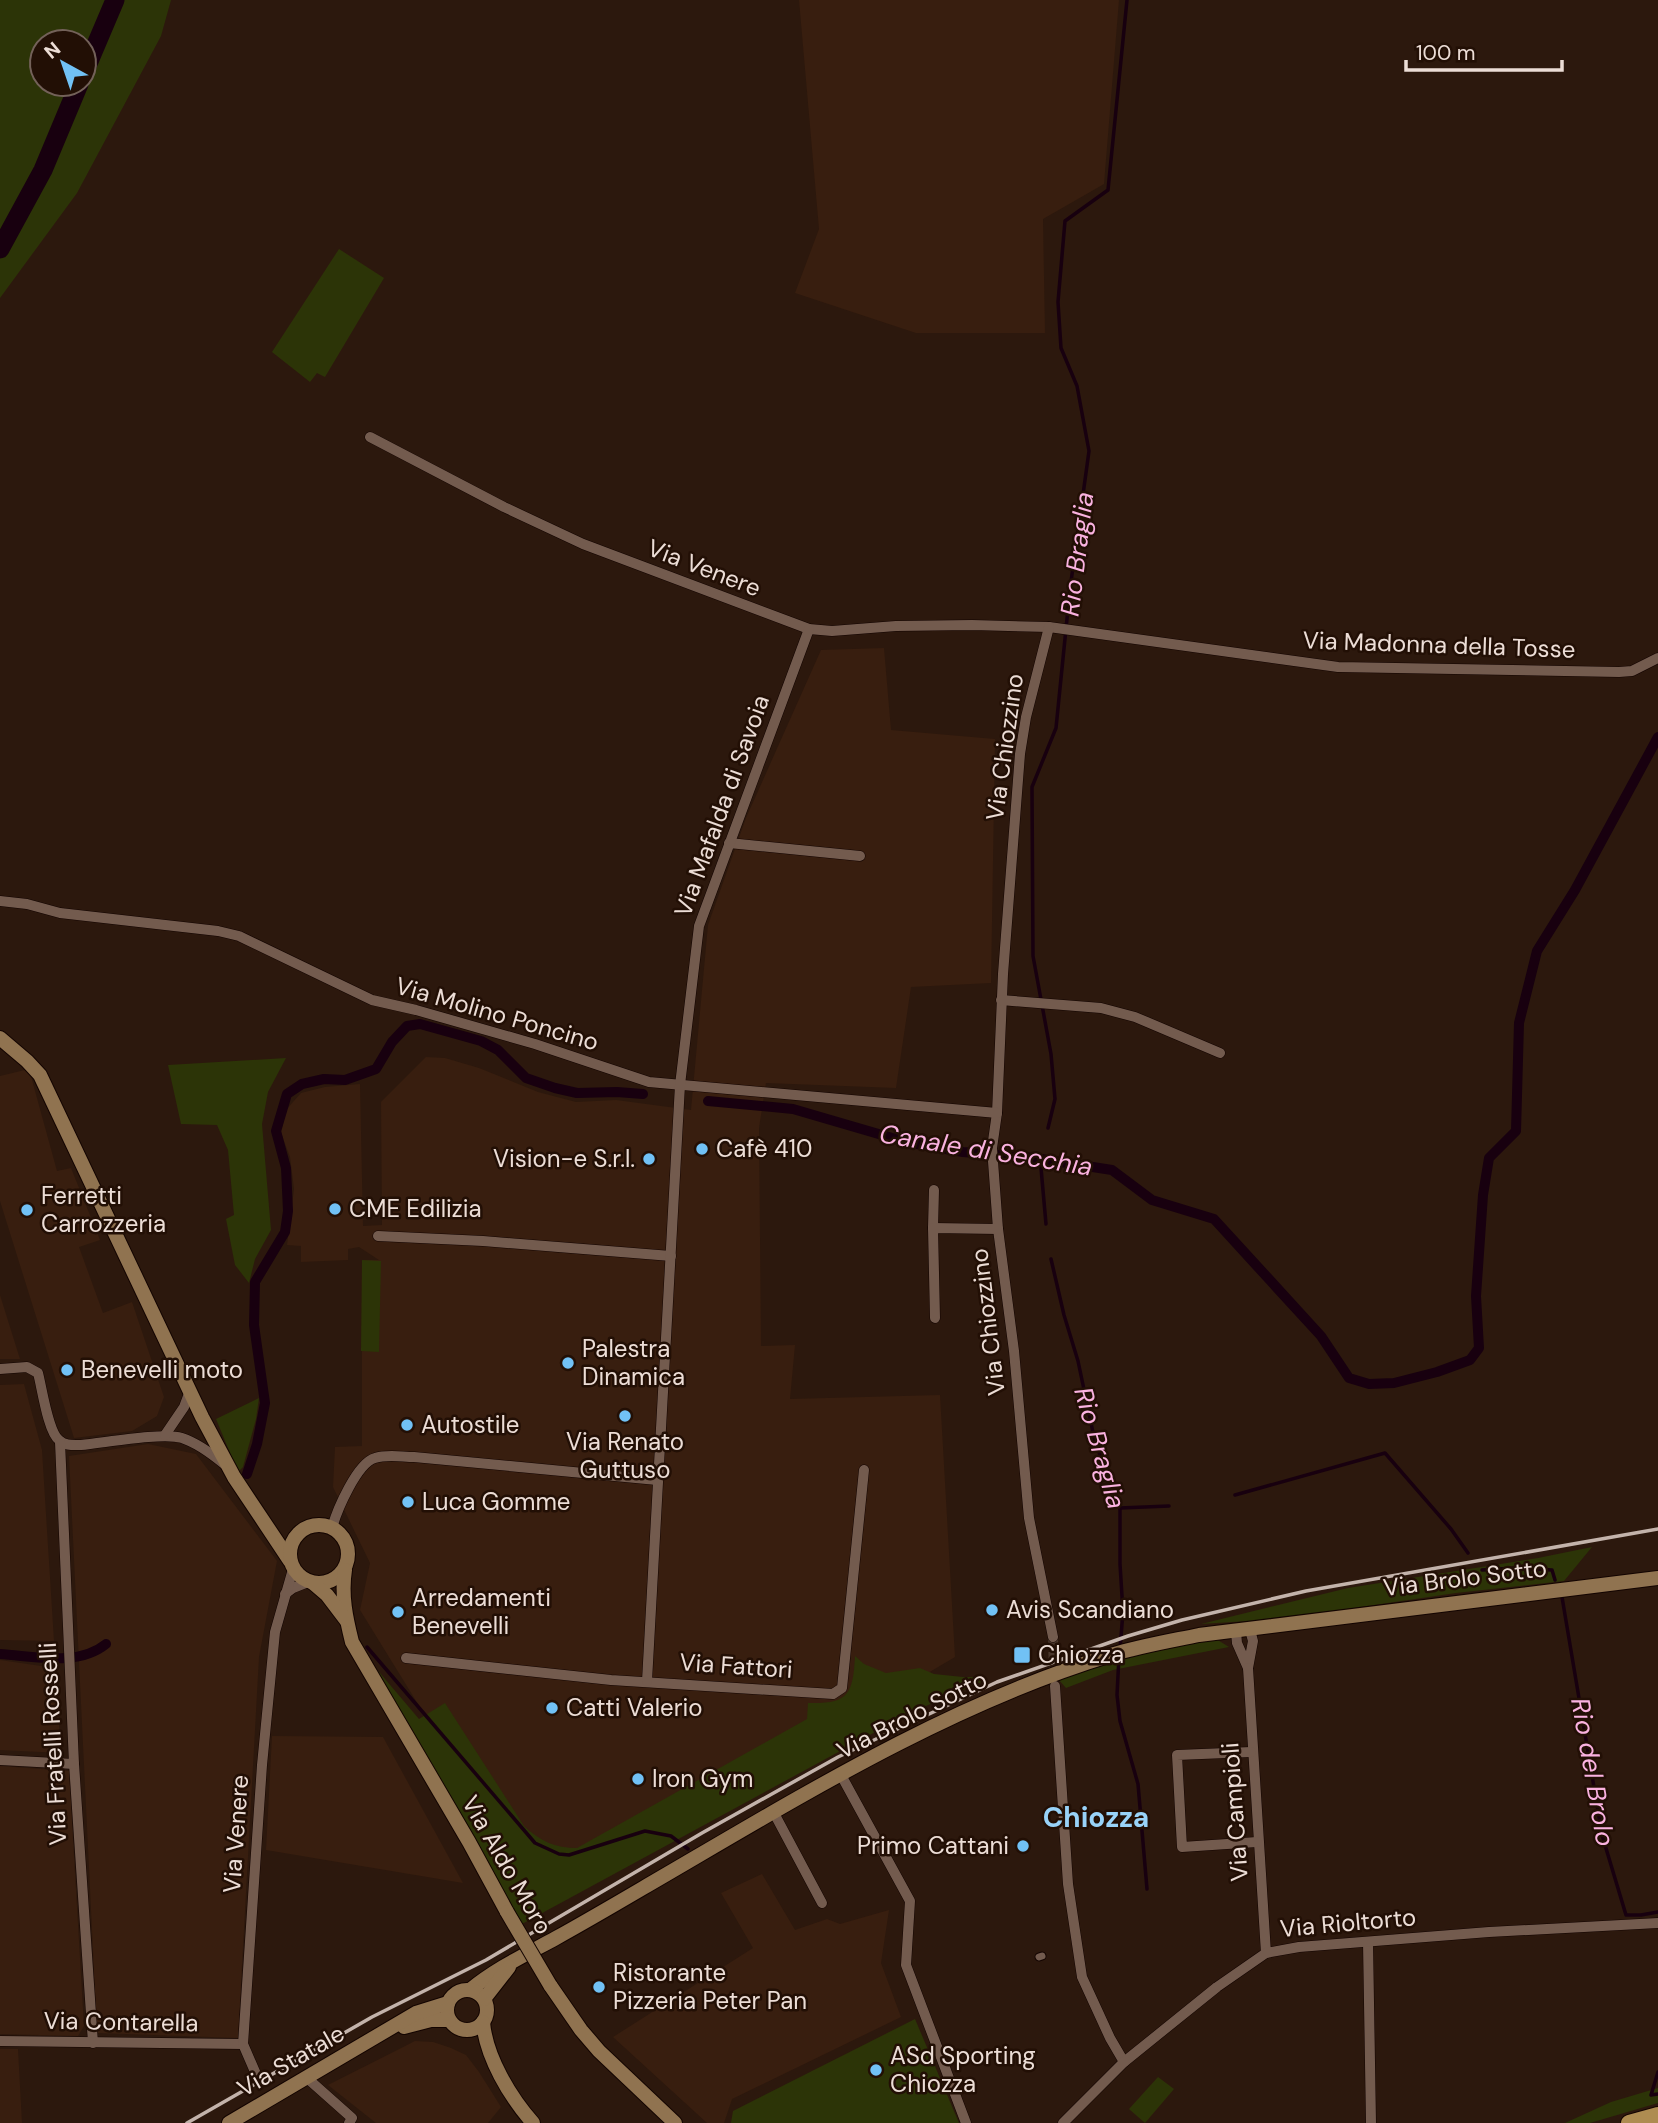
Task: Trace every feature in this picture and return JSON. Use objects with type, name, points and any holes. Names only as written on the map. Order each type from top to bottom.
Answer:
[{"type":"main road","points":[[0,1038],[40,1075],[190,1391],[232,1473],[292,1565],[310,1582],[330,1582],[345,1570],[349,1551],[340,1533],[323,1525],[313,1525],[296,1536],[292,1544],[292,1565]]},
{"type":"main road","points":[[270,1528],[282,1534],[296,1536]]},
{"type":"main road","name":"Via Aldo Moro","points":[[345,1570],[342,1588],[352,1642],[550,1985],[599,2051],[674,2123]]},
{"type":"main road","name":"Via Brolo Sotto","points":[[470,1990],[491,1973],[841,1775],[988,1701],[1054,1674],[1120,1652],[1213,1634],[1658,1578]]},
{"type":"main road","name":"Via Aldo Moro","points":[[310,1582],[327,1595],[347,1621]]},
{"type":"main road","name":"Via Brolo Sotto","points":[[484,1999],[516,1960]]},
{"type":"main road","points":[[470,1990],[484,1999],[487,2013],[483,2022],[484,2036],[497,2068]]},
{"type":"main road","name":"Via Statale","points":[[229,2123],[416,2013],[448,2003],[460,1991],[470,1990]]},
{"type":"main road","points":[[448,2003],[447,2014],[455,2027],[474,2029],[483,2022]]},
{"type":"main road","name":"Via Statale","points":[[376,2037],[414,2023],[449,2020]]},
{"type":"main road","points":[[464,2030],[497,2068],[533,2123]]},
{"type":"main road","name":"Via Aldo Moro","points":[[659,2108],[664,2123]]},
{"type":"main road","points":[[1629,2123],[1658,2115]]},
{"type":"street","name":"Via Venere","points":[[370,437],[504,508],[583,544],[809,629],[832,631],[896,626],[972,625],[1054,628]]},
{"type":"street","name":"Via Madonna della Tosse","points":[[1054,628],[1338,667],[1619,672],[1632,671],[1658,658]]},
{"type":"street","name":"Via Chiozzino","points":[[1053,1637],[1029,1518],[992,1149],[997,1113],[1001,1000],[1020,754],[1026,717],[1054,628]]},
{"type":"street","name":"Via Mafalda di Savoia","points":[[680,1085],[699,926],[809,629]]},
{"type":"street","points":[[729,843],[860,856]]},
{"type":"street","name":"Via Molino Poncino","points":[[0,901],[27,904],[60,913],[218,931],[239,936],[372,1000],[535,1044],[649,1082],[997,1113]]},
{"type":"street","points":[[1001,1000],[1101,1008],[1135,1017],[1220,1053]]},
{"type":"street","points":[[647,1681],[680,1085]]},
{"type":"street","points":[[934,1190],[935,1318]]},
{"type":"street","points":[[933,1228],[998,1229]]},
{"type":"street","points":[[379,1236],[483,1241],[671,1256]]},
{"type":"street","name":"Via Fratelli Rosselli","points":[[0,1368],[27,1367],[38,1373],[53,1434],[60,1442],[74,1764],[93,2043]]},
{"type":"street","points":[[165,1435],[184,1407],[190,1391]]},
{"type":"street","points":[[60,1442],[81,1445],[165,1435],[182,1438],[195,1444],[232,1473]]},
{"type":"street","points":[[332,1528],[337,1512],[364,1464],[374,1458],[414,1457],[657,1480]]},
{"type":"street","name":"Via Fattori","points":[[406,1658],[611,1680],[833,1694],[838,1692],[842,1688],[848,1643],[864,1470]]},
{"type":"street","name":"Via Venere","points":[[256,2074],[243,2044],[262,1765],[275,1632],[292,1565]]},
{"type":"street","points":[[284,1595],[293,1588],[310,1582]]},
{"type":"street","name":"Via Campioli","points":[[1251,1654],[1261,1637],[1272,1627]]},
{"type":"street","name":"Via Campioli","points":[[1242,1631],[1240,1651],[1248,1668]]},
{"type":"street","name":"Via Campioli","points":[[1242,1631],[1253,1641],[1248,1668],[1251,1752],[1266,1953]]},
{"type":"street","points":[[1213,1634],[1240,1651]]},
{"type":"street","points":[[1055,1686],[1068,1884],[1082,1977],[1124,2062]]},
{"type":"street","points":[[1251,1752],[1177,1755],[1182,1847],[1257,1842]]},
{"type":"street","points":[[0,1760],[74,1764]]},
{"type":"street","points":[[841,1775],[911,1901],[906,1965],[966,2123]]},
{"type":"street","points":[[774,1813],[822,1903]]},
{"type":"street","name":"Via Rioltorto","points":[[1063,2123],[1124,2062],[1217,1987],[1266,1953],[1299,1947],[1658,1923]]},
{"type":"street","points":[[1368,1942],[1371,2123]]},
{"type":"street","name":"Via Contarella","points":[[0,2041],[243,2044]]},
{"type":"street","points":[[307,2078],[351,2120]]},
{"type":"shaded area","points":[[799,0],[1119,0],[1104,184],[1043,219],[1045,333],[916,333],[795,293],[819,229]]},
{"type":"shaded area","points":[[884,648],[891,730],[995,739],[991,983],[911,987],[896,1088],[766,1083],[759,1128],[761,1346],[795,1345],[790,1399],[940,1395],[955,1657],[540,1902],[360,1610],[370,1563],[333,1487],[335,1447],[362,1446],[362,1260],[379,1260],[359,1247],[348,1249],[348,1260],[301,1262],[301,1246],[287,1245],[294,1189],[290,1157],[281,1133],[286,1110],[301,1093],[325,1087],[360,1084],[363,1226],[382,1225],[381,1102],[426,1057],[445,1058],[479,1068],[538,1092],[576,1102],[616,1100],[691,1110],[708,925],[746,818],[821,650]]},
{"type":"shaded area","points":[[29,1069],[57,1171],[71,1168],[100,1240],[79,1247],[103,1313],[132,1302],[164,1397],[157,1416],[132,1431],[74,1438],[0,1201],[0,1076]]},
{"type":"shaded area","points":[[0,1295],[20,1359],[0,1359]]},
{"type":"shaded area","points":[[24,1384],[42,1450],[54,1641],[0,1640],[0,1385]]},
{"type":"shaded area","points":[[148,1444],[196,1454],[277,1561],[259,1657],[238,2038],[97,2033],[69,1456]]},
{"type":"shaded area","points":[[0,1660],[55,1668],[61,1753],[0,1750]]},
{"type":"shaded area","points":[[272,1736],[383,1737],[463,1883],[266,1850]]},
{"type":"shaded area","points":[[0,1766],[69,1771],[84,2026],[78,2036],[0,2034]]},
{"type":"shaded area","points":[[762,1874],[795,1930],[827,1919],[840,1924],[889,1910],[881,1963],[901,2017],[732,2099],[724,2123],[707,2123],[613,2037],[753,1948],[721,1893]]},
{"type":"shaded area","points":[[415,2041],[433,2042],[466,2055],[501,2107],[488,2123],[376,2123],[328,2085]]},
{"type":"shaded area","points":[[0,2049],[18,2049],[22,2123],[0,2123]]},
{"type":"green space","points":[[0,0],[171,0],[161,36],[77,193],[0,298]]},
{"type":"green space","points":[[339,249],[384,278],[325,377],[317,373],[310,382],[272,352]]},
{"type":"green space","points":[[286,1058],[268,1092],[262,1124],[271,1230],[255,1259],[249,1283],[235,1265],[226,1219],[234,1215],[228,1150],[217,1125],[181,1124],[168,1065]]},
{"type":"green space","points":[[362,1260],[381,1261],[379,1352],[361,1351]]},
{"type":"green space","points":[[259,1398],[243,1467],[238,1472],[216,1419]]},
{"type":"green space","points":[[1592,1547],[1564,1581],[1456,1593],[1279,1619],[1201,1624],[1348,1588]]},
{"type":"green space","points":[[1216,1639],[1229,1647],[1113,1670],[1066,1688],[1059,1680],[1061,1676],[1169,1645]]},
{"type":"green space","points":[[855,1656],[864,1664],[886,1673],[920,1668],[934,1674],[985,1677],[986,1680],[912,1712],[522,1924],[374,1666],[419,1719],[445,1703],[524,1826],[548,1843],[577,1848],[807,1719],[808,1703],[840,1699],[850,1688]]},
{"type":"green space","name":"ASd Sporting Chiozza","points":[[915,2019],[959,2123],[731,2123],[733,2111]]},
{"type":"green space","points":[[1158,2077],[1174,2089],[1145,2123],[1129,2109]]},
{"type":"green space","points":[[1658,2088],[1658,2103],[1590,2123],[1565,2123],[1611,2102]]},
{"type":"waterway","points":[[98,40],[115,0]]},
{"type":"waterway","name":"Rio Braglia","points":[[1048,1128],[1055,1099],[1051,1054],[1033,956],[1032,787],[1056,728],[1070,589],[1089,451],[1077,386],[1061,348],[1058,302],[1065,221],[1108,190],[1127,0]]},
{"type":"waterway","points":[[0,249],[43,170],[73,98]]},
{"type":"waterway","name":"Canale di Secchia","points":[[708,1101],[793,1109],[906,1142],[963,1152],[1035,1158],[1112,1170],[1152,1200],[1214,1219],[1321,1336],[1349,1378],[1369,1384],[1394,1383],[1470,1360],[1479,1348],[1476,1296],[1483,1195],[1489,1158],[1516,1131],[1519,1023],[1537,951],[1575,890],[1658,737]]},
{"type":"waterway","name":"Canale di Secchia","points":[[247,1474],[257,1444],[265,1403],[254,1325],[255,1282],[285,1232],[288,1211],[286,1168],[276,1131],[287,1094],[302,1084],[324,1079],[345,1080],[376,1069],[392,1042],[407,1026],[420,1024],[481,1041],[498,1050],[526,1078],[555,1088],[577,1093],[643,1094]]},
{"type":"waterway","name":"Rio Braglia","points":[[1041,1168],[1046,1224]]},
{"type":"waterway","name":"Rio Braglia","points":[[1051,1259],[1078,1361],[1095,1442],[1120,1508],[1123,1612],[1120,1649]]},
{"type":"waterway","name":"Rio del Brolo","points":[[1235,1495],[1385,1453],[1451,1529],[1468,1553]]},
{"type":"waterway","name":"Rio del Brolo","points":[[1120,1508],[1169,1506]]},
{"type":"waterway","name":"Rio del Brolo","points":[[1482,1570],[1552,1570],[1555,1580]]},
{"type":"waterway","name":"Rio del Brolo","points":[[1562,1597],[1602,1835],[1626,1915],[1658,1912]]},
{"type":"waterway","name":"Canale di Secchia","points":[[0,1654],[69,1658],[82,1656],[106,1644]]},
{"type":"waterway","points":[[367,1647],[535,1843],[559,1854],[569,1855],[645,1831],[671,1836],[688,1849]]},
{"type":"waterway","name":"Rio Braglia","points":[[1119,1656],[1117,1695],[1120,1721],[1138,1784],[1147,1889]]},
{"type":"waterway","name":"Rio del Brolo","points":[[1658,2072],[1651,2095],[1658,2094]]},
{"type":"tunnel","points":[[1053,1637],[1054,1678]]},
{"type":"railway","points":[[187,2123],[372,2017],[486,1960],[702,1833],[838,1757],[997,1682],[1182,1620],[1306,1591],[1658,1529]]},
{"type":"place","name":"Cafè 410","points":[[702,1149]]},
{"type":"place","name":"Vision-e S.r.l.","points":[[649,1159]]},
{"type":"place","name":"CME Edilizia","points":[[335,1209]]},
{"type":"place","name":"Ferretti Carrozzeria","points":[[27,1210]]},
{"type":"place","name":"Palestra Dinamica","points":[[568,1363]]},
{"type":"place","name":"Benevelli moto","points":[[67,1370]]},
{"type":"place","name":"Via Renato Guttuso","points":[[625,1416]]},
{"type":"place","name":"Autostile","points":[[407,1425]]},
{"type":"place","name":"Luca Gomme","points":[[408,1502]]},
{"type":"place","name":"Avis Scandiano","points":[[992,1610]]},
{"type":"place","name":"Arredamenti Benevelli","points":[[398,1612]]},
{"type":"place","name":"Chiozza","points":[[1022,1655]]},
{"type":"place","name":"Catti Valerio","points":[[552,1708]]},
{"type":"place","name":"Iron Gym","points":[[638,1779]]},
{"type":"place","name":"Primo Cattani","points":[[1023,1846]]},
{"type":"place","name":"Ristorante Pizzeria Peter Pan","points":[[599,1987]]},
{"type":"place","name":"ASd Sporting Chiozza","points":[[876,2070]]},
{"type":"district","name":"Chiozza","points":[[1096,1817]]}]
